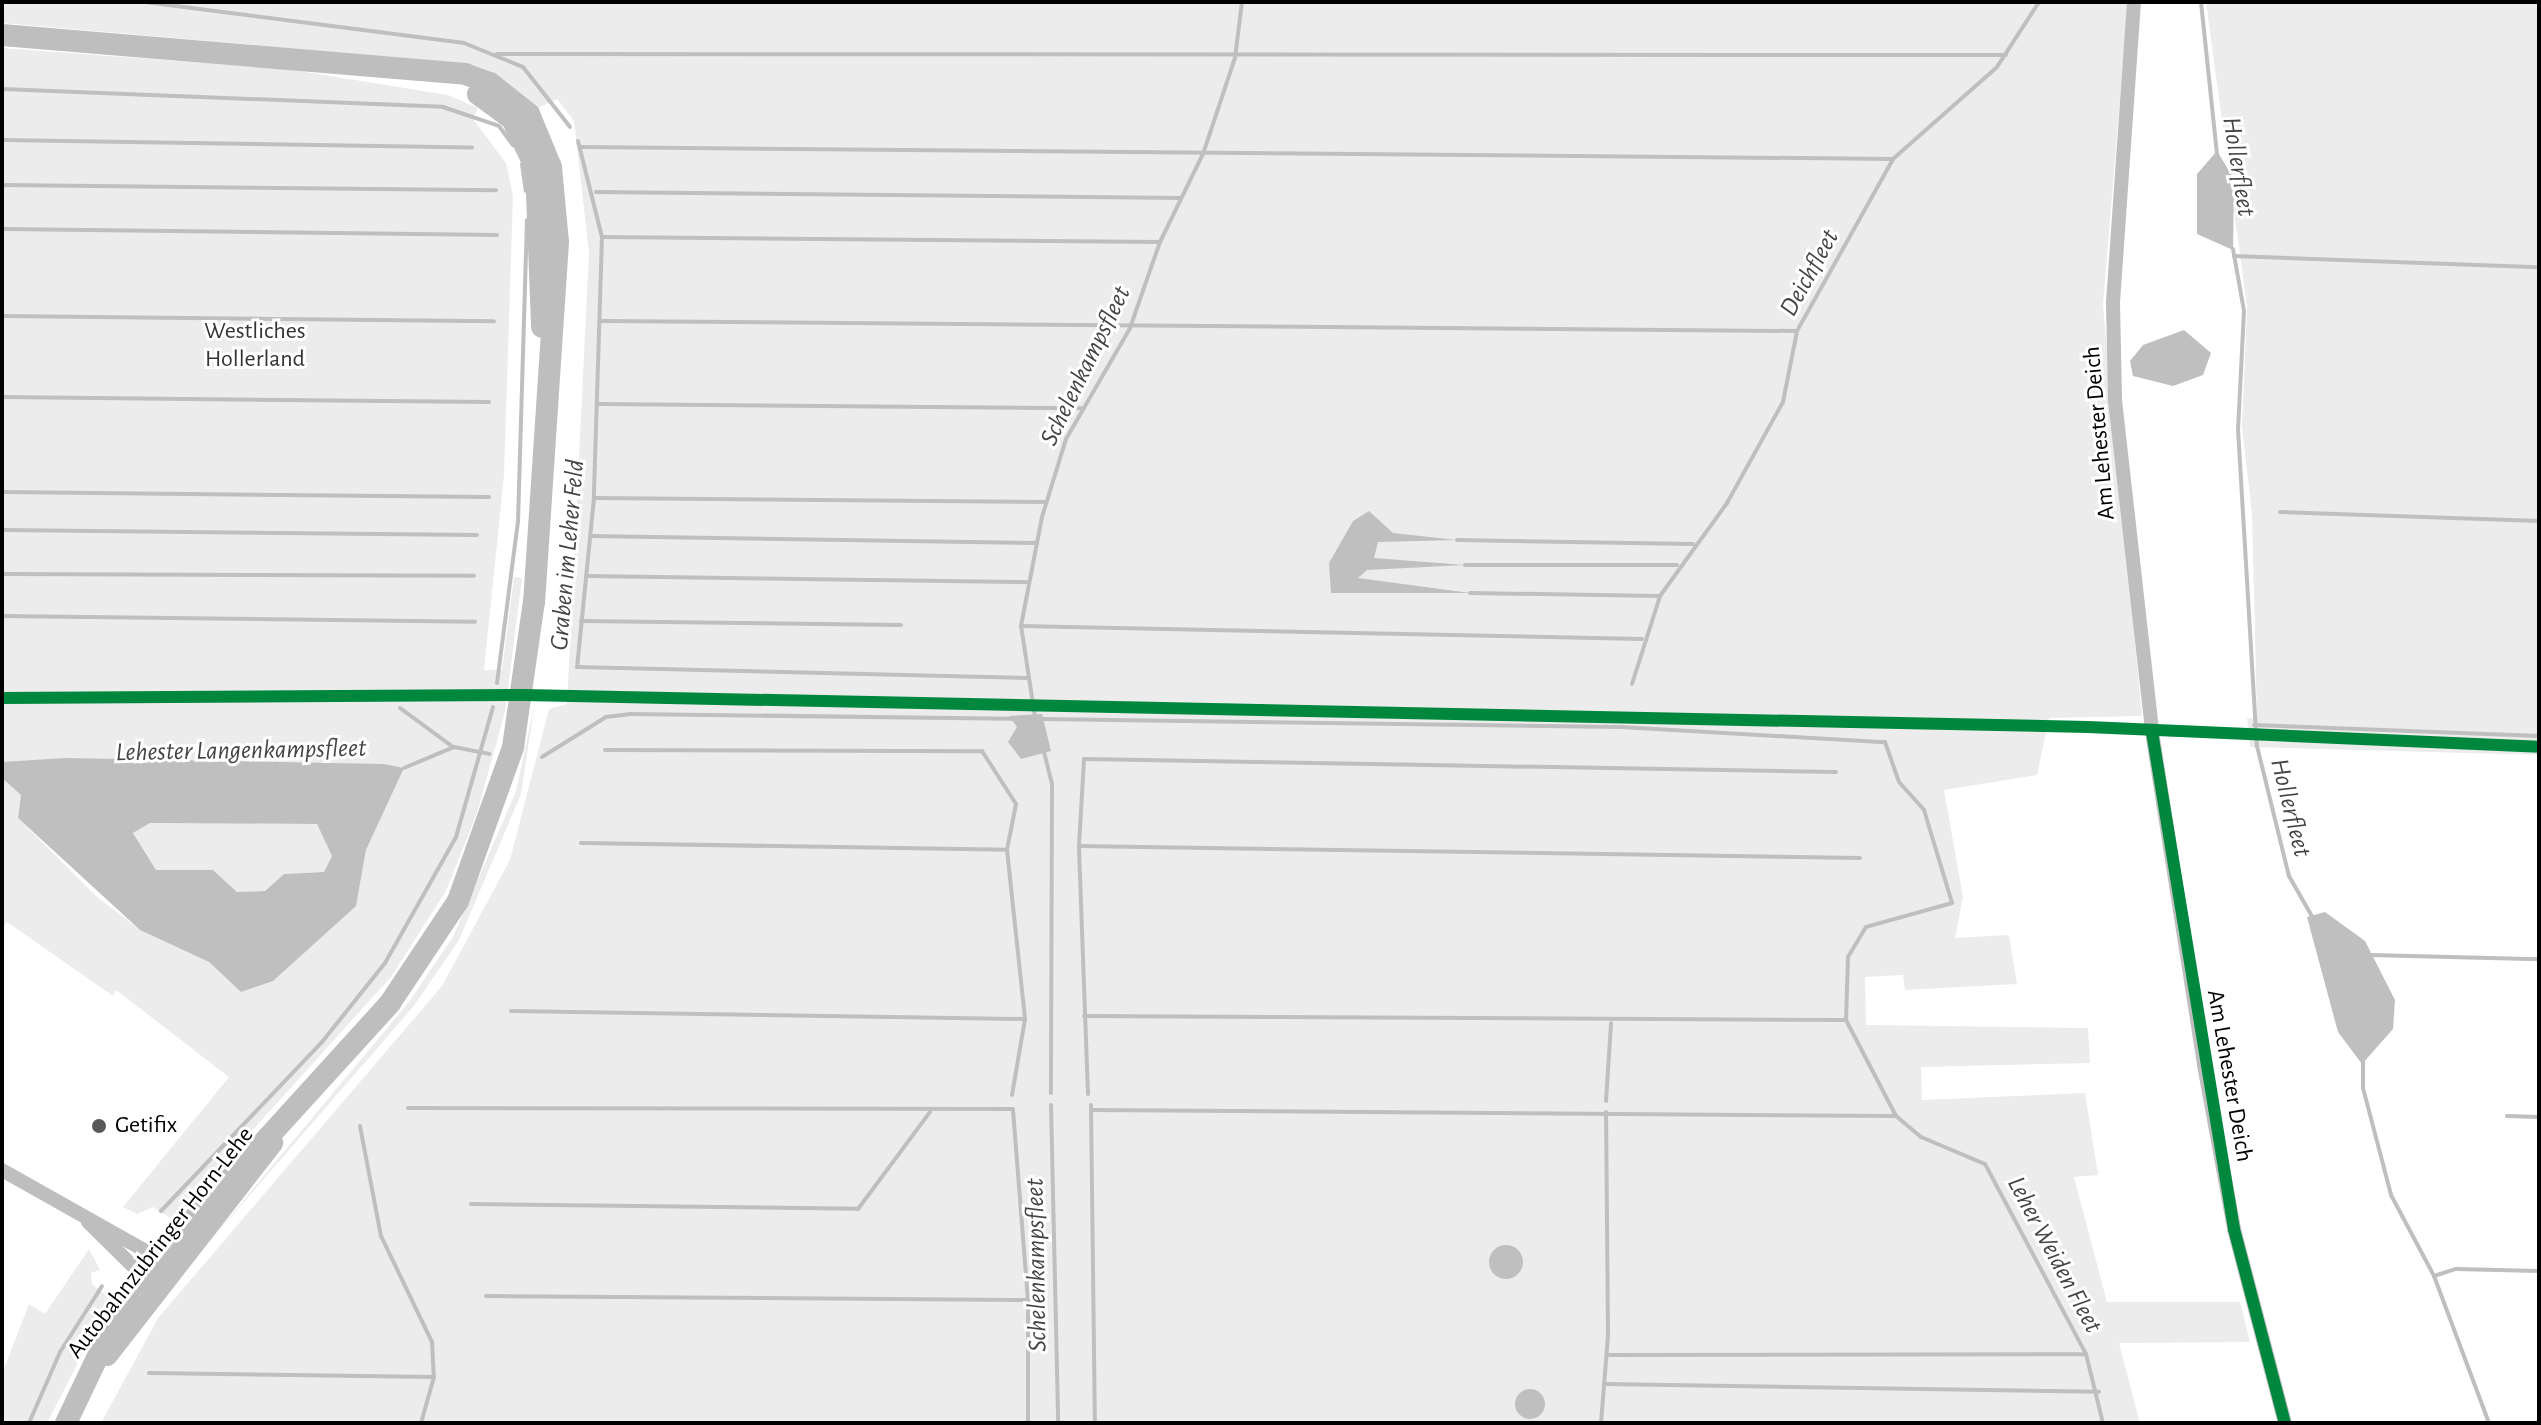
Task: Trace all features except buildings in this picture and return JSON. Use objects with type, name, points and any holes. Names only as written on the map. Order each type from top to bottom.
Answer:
[{"type":"main road","name":"Autobahnzubringer Horn-Lehe","points":[[2,35],[465,74],[490,83],[529,114],[544,139],[558,242],[534,602],[513,747],[458,901],[390,1003],[164,1261],[79,1393],[66,1423]]},
{"type":"street","name":"Am Lehester Deich","points":[[2134,2],[2113,303],[2115,400],[2152,732],[2204,1065],[2234,1229],[2285,1423]]},
{"type":"street","points":[[2,1170],[164,1261]]},
{"type":"street","points":[[85,1219],[149,1281]]},
{"type":"green space","points":[[2,2],[2128,2],[2103,305],[2142,716],[2049,718],[2037,775],[1944,790],[1963,897],[1955,938],[2009,935],[2017,984],[1905,990],[1903,975],[1865,977],[1866,1025],[2088,1028],[2090,1063],[1921,1067],[1922,1100],[2085,1093],[2098,1175],[2074,1177],[2107,1302],[2240,1302],[2250,1342],[2119,1343],[2140,1423],[101,1423],[158,1318],[442,986],[510,860],[549,709],[567,704],[589,252],[574,121],[557,99],[536,109],[498,76],[416,59],[2,23]]},
{"type":"green space","points":[[2206,2],[2539,2],[2539,755],[2250,747],[2247,718],[2257,718],[2252,513],[2242,428],[2247,307]]},
{"type":"green space","name":"Westliches Hollerland","points":[[2,48],[287,69],[448,95],[478,108],[473,119],[506,163],[513,196],[504,475],[484,670],[502,670],[514,577],[522,578],[505,712],[477,813],[446,891],[391,977],[172,1219],[153,1207],[137,1214],[123,1207],[229,1077],[116,990],[113,996],[7,922],[2,929],[2,778],[21,795],[18,818],[96,896],[140,930],[209,962],[241,992],[356,906],[366,850],[404,768],[2,762]]},
{"type":"green space","points":[[535,702],[521,794],[459,940],[413,1007],[203,1249],[408,1003],[453,937],[516,791]]},
{"type":"green space","points":[[150,823],[317,824],[332,856],[324,872],[284,874],[265,891],[237,892],[213,870],[156,870],[133,833]]},
{"type":"green space","points":[[89,1249],[100,1270],[91,1273],[92,1284],[111,1299],[47,1423],[2,1423],[2,1374],[29,1304],[45,1314]]},
{"type":"shaded area","points":[[2217,151],[2234,179],[2233,250],[2197,234],[2197,174]]},
{"type":"shaded area","points":[[2184,330],[2211,353],[2203,375],[2173,386],[2133,376],[2130,361],[2143,345]]},
{"type":"shaded area","points":[[1369,511],[1393,533],[1457,540],[1378,542],[1374,558],[1465,565],[1367,570],[1358,578],[1470,593],[1331,593],[1329,563],[1353,521]]},
{"type":"shaded area","points":[[1042,714],[1051,751],[1021,759],[1008,742],[1017,727],[1009,716]]},
{"type":"shaded area","points":[[65,758],[384,764],[404,768],[366,850],[356,906],[273,981],[241,992],[209,962],[140,930],[18,818],[21,795],[2,778],[2,762]],"holes":[[[150,823],[317,824],[332,856],[324,872],[284,874],[265,891],[237,892],[213,870],[156,870],[133,833]]]},
{"type":"shaded area","points":[[2325,912],[2365,941],[2395,1000],[2393,1029],[2362,1064],[2338,1032],[2307,917]]},
{"type":"shaded area","points":[[1506,1245],[1518,1250],[1523,1262],[1518,1274],[1506,1279],[1494,1274],[1489,1262],[1494,1250]]},
{"type":"shaded area","points":[[1530,1389],[1541,1393],[1545,1404],[1541,1415],[1530,1419],[1519,1415],[1515,1404],[1519,1393]]},
{"type":"waterway","name":"Graben im Leher Feld","points":[[145,2],[464,43],[523,67],[570,127]]},
{"type":"waterway","name":"Schelenkampsfleet","points":[[1035,717],[1021,626],[1042,517],[1066,439],[1130,328],[1160,242],[1203,154],[1235,58],[1242,2]]},
{"type":"waterway","name":"Deichfleet","points":[[1632,684],[1660,596],[1727,503],[1783,402],[1797,331],[1893,159],[1997,67],[2039,2]]},
{"type":"waterway","name":"Hollerfleet","points":[[2201,2],[2217,153]]},
{"type":"waterway","points":[[497,54],[2006,55]]},
{"type":"waterway","points":[[2,89],[443,107],[499,126],[513,145]]},
{"type":"waterway","points":[[2,140],[472,147]]},
{"type":"waterway","name":"Graben im Leher Feld","points":[[578,141],[602,237],[594,498],[577,667],[1029,678]]},
{"type":"waterway","points":[[581,147],[1893,159]]},
{"type":"waterway","points":[[522,164],[526,191]]},
{"type":"waterway","points":[[2,185],[496,190]]},
{"type":"waterway","points":[[596,192],[1181,198]]},
{"type":"waterway","points":[[497,683],[518,522],[527,220]]},
{"type":"waterway","points":[[2,229],[497,235]]},
{"type":"waterway","points":[[602,237],[1160,242]]},
{"type":"waterway","name":"Hollerfleet","points":[[2233,249],[2244,311],[2238,429],[2257,746],[2289,876],[2313,918]]},
{"type":"waterway","points":[[2234,256],[2539,267]]},
{"type":"waterway","points":[[2,316],[494,321]]},
{"type":"waterway","points":[[601,321],[1797,331]]},
{"type":"waterway","points":[[2,397],[489,402]]},
{"type":"waterway","points":[[598,404],[1084,408]]},
{"type":"waterway","points":[[2,492],[489,497]]},
{"type":"waterway","points":[[594,498],[1046,502]]},
{"type":"waterway","points":[[2280,512],[2539,521]]},
{"type":"waterway","points":[[2,530],[477,535]]},
{"type":"waterway","points":[[590,536],[1036,543]]},
{"type":"waterway","points":[[1457,540],[1693,544]]},
{"type":"waterway","points":[[1465,565],[1677,565]]},
{"type":"waterway","points":[[2,574],[474,576]]},
{"type":"waterway","points":[[586,576],[1029,582]]},
{"type":"waterway","points":[[1470,593],[1660,596]]},
{"type":"waterway","points":[[2,616],[475,622]]},
{"type":"waterway","points":[[581,621],[901,625]]},
{"type":"waterway","points":[[1021,626],[1642,639]]},
{"type":"waterway","name":"Lehester Langenkampsfleet","points":[[161,1211],[322,1042],[385,963],[456,837],[493,707]]},
{"type":"waterway","points":[[400,708],[453,747]]},
{"type":"waterway","name":"Leher Weiden Fleet","points":[[542,757],[606,717],[629,714],[1012,719]]},
{"type":"waterway","name":"Leher Weiden Fleet","points":[[1041,719],[1621,727],[1885,742],[1899,782],[1924,810],[1952,903],[1866,927],[1848,957],[1846,1020],[1896,1116],[1921,1137],[1985,1164],[2086,1354],[2103,1423]]},
{"type":"waterway","points":[[2254,725],[2539,736]]},
{"type":"waterway","name":"Lehester Langenkampsfleet","points":[[404,768],[454,747],[489,754]]},
{"type":"waterway","points":[[605,750],[982,751],[1016,804],[1007,850],[1025,1019],[1012,1095]]},
{"type":"waterway","name":"Schelenkampsfleet","points":[[1044,752],[1052,783],[1051,1093]]},
{"type":"waterway","points":[[1088,1094],[1079,846],[1084,759],[1836,772]]},
{"type":"waterway","points":[[581,843],[1007,850]]},
{"type":"waterway","points":[[1079,846],[1860,858]]},
{"type":"waterway","points":[[2370,955],[2539,959]]},
{"type":"waterway","points":[[511,1011],[1025,1019]]},
{"type":"waterway","points":[[1084,1016],[1845,1020]]},
{"type":"waterway","points":[[1606,1101],[1611,1023]]},
{"type":"waterway","name":"Hollerfleet","points":[[2363,1059],[2363,1088],[2391,1195],[2434,1276],[2489,1423]]},
{"type":"waterway","name":"Schelenkampsfleet","points":[[1051,1105],[1058,1423]]},
{"type":"waterway","points":[[1091,1105],[1095,1423]]},
{"type":"waterway","points":[[408,1108],[1013,1109]]},
{"type":"waterway","points":[[1013,1110],[1028,1300],[1028,1423]]},
{"type":"waterway","points":[[1092,1110],[1896,1116]]},
{"type":"waterway","points":[[471,1204],[858,1209],[930,1112]]},
{"type":"waterway","points":[[1601,1423],[1608,1336],[1606,1112]]},
{"type":"waterway","points":[[2507,1116],[2539,1117]]},
{"type":"waterway","points":[[360,1126],[381,1236],[432,1342],[434,1377],[421,1423]]},
{"type":"waterway","points":[[2434,1276],[2456,1269],[2539,1271]]},
{"type":"waterway","name":"Lehester Langenkampsfleet","points":[[29,1423],[60,1352],[102,1286]]},
{"type":"waterway","points":[[486,1296],[1028,1300]]},
{"type":"waterway","points":[[1607,1355],[2086,1354]]},
{"type":"waterway","points":[[149,1373],[434,1377]]},
{"type":"waterway","points":[[1605,1384],[2099,1392]]},
{"type":"cycle path","points":[[2,698],[524,695],[2088,727],[2539,747]]},
{"type":"cycle path","points":[[2152,732],[2234,1229],[2285,1423]]},
{"type":"place","name":"Getifix","points":[[99,1126]]}]
